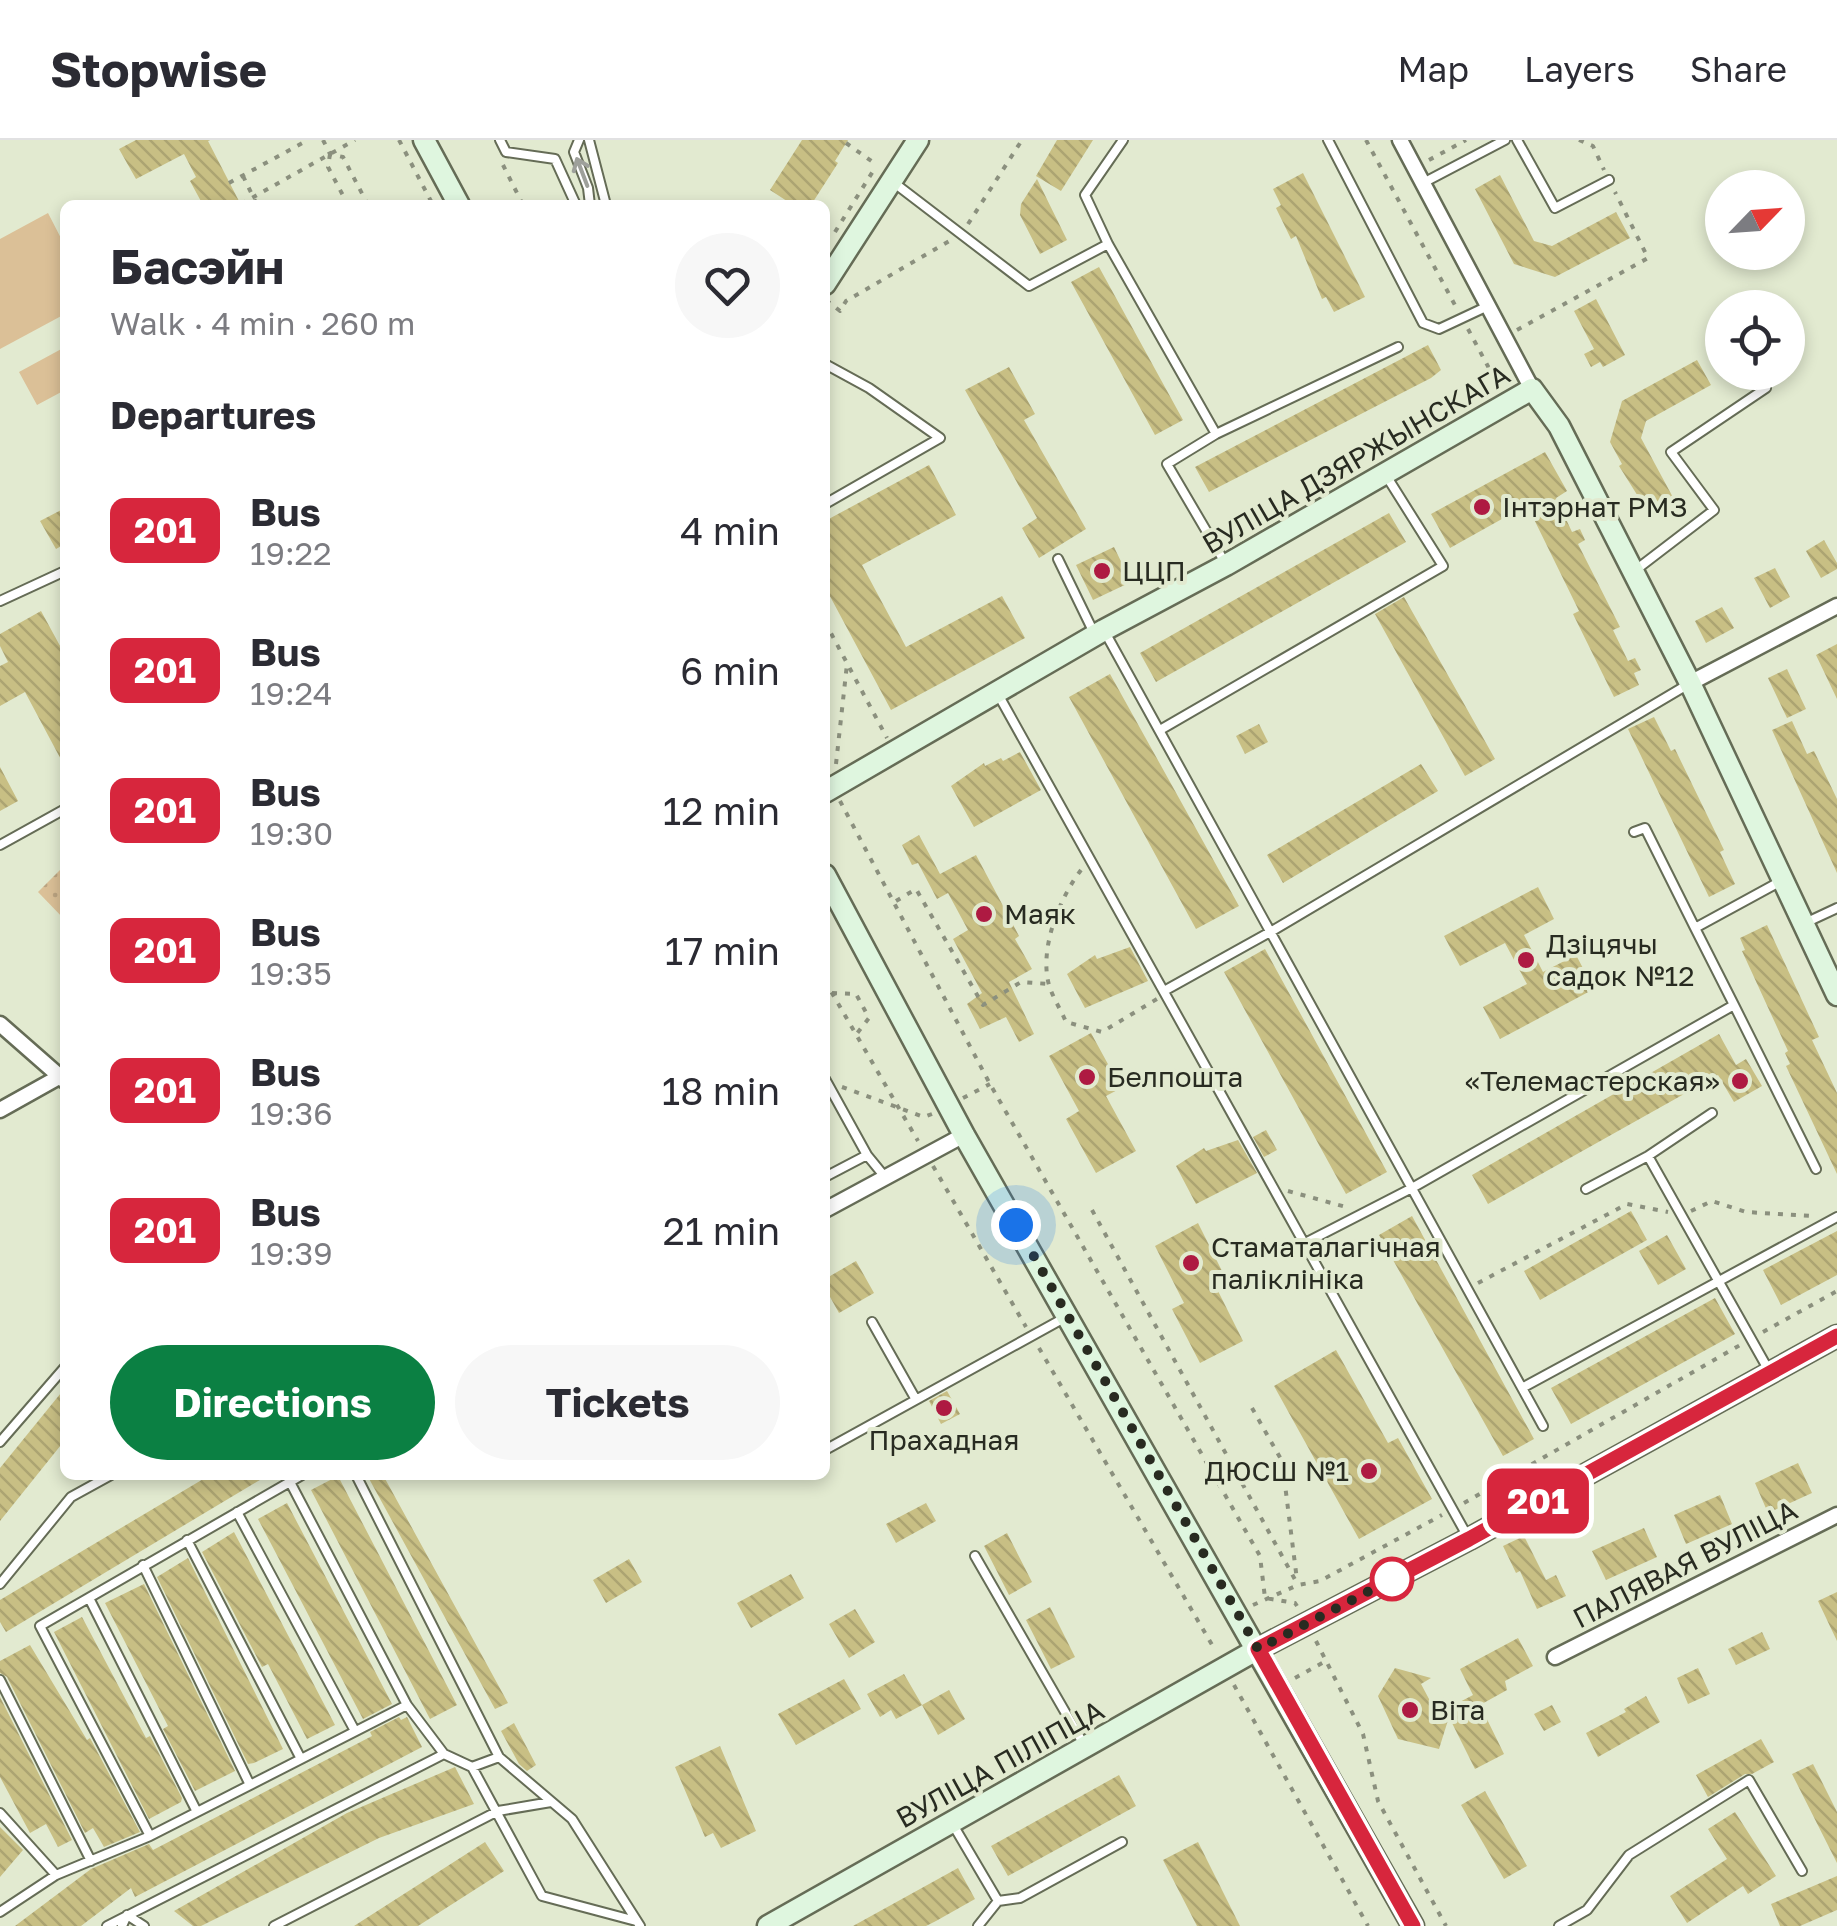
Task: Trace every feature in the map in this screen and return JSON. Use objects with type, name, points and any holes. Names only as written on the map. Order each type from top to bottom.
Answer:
[{"type":"street","points":[[424,140],[456,200]]},
{"type":"street","points":[[1400,140],[1430,180],[1488,306],[1532,388]]},
{"type":"street","points":[[830,276],[915,141]]},
{"type":"street","name":"ВУЛІЦА ДЗЯРЖЫНСКАГА","points":[[830,789],[1532,388],[1559,426],[1690,682],[1837,995]]},
{"type":"street","points":[[1690,682],[1837,606]]},
{"type":"street","points":[[830,884],[964,1135],[1258,1649],[1409,1925]]},
{"type":"street","points":[[0,1024],[60,1077]]},
{"type":"street","points":[[0,1110],[60,1080]]},
{"type":"street","points":[[830,1207],[964,1135]]},
{"type":"street","name":"ВУЛІЦА ПІЛІПЦА","points":[[768,1926],[1258,1649],[1469,1539],[1837,1336]]},
{"type":"street","name":"ПАЛЯВАЯ ВУЛІЦА","points":[[1556,1658],[1837,1515]]},
{"type":"lane","points":[[500,140],[506,152],[555,159],[574,200]]},
{"type":"lane","points":[[579,140],[574,152],[589,200]]},
{"type":"lane","points":[[590,140],[605,200]]},
{"type":"lane","points":[[1123,140],[1084,196],[1216,434]]},
{"type":"lane","points":[[1328,140],[1423,323],[1440,330],[1488,306]]},
{"type":"lane","points":[[1430,180],[1505,140]]},
{"type":"lane","points":[[1517,140],[1556,208],[1609,180]]},
{"type":"lane","points":[[892,182],[1030,286],[1108,244]]},
{"type":"lane","points":[[1226,565],[1168,464],[1216,434],[1398,346]]},
{"type":"lane","points":[[830,367],[870,388],[940,438],[830,501]]},
{"type":"lane","points":[[1633,571],[1714,510],[1671,452],[1763,390]]},
{"type":"lane","points":[[1160,730],[1444,566],[1385,474]]},
{"type":"lane","points":[[1058,559],[1160,730],[1543,1426]]},
{"type":"lane","points":[[0,601],[60,574]]},
{"type":"lane","points":[[1165,992],[1690,682]]},
{"type":"lane","points":[[996,692],[1469,1539]]},
{"type":"lane","points":[[0,845],[60,812]]},
{"type":"lane","points":[[1634,832],[1645,828],[1816,1169]]},
{"type":"lane","points":[[1695,928],[1782,880]]},
{"type":"lane","points":[[1803,924],[1837,908]]},
{"type":"lane","points":[[1305,1244],[1734,1006]]},
{"type":"lane","points":[[830,1088],[867,1155],[885,1178]]},
{"type":"lane","points":[[1586,1188],[1648,1156],[1712,1113]]},
{"type":"lane","points":[[830,1174],[867,1155]]},
{"type":"lane","points":[[1648,1156],[1770,1373]]},
{"type":"lane","points":[[1522,1388],[1837,1218]]},
{"type":"lane","points":[[830,1447],[1067,1316]]},
{"type":"lane","points":[[872,1322],[915,1398]]},
{"type":"lane","points":[[0,1442],[60,1373]]},
{"type":"lane","points":[[0,1584],[72,1497],[102,1480]]},
{"type":"lane","points":[[150,1836],[40,1626],[293,1480]]},
{"type":"lane","points":[[359,1480],[500,1757],[572,1819],[638,1924]]},
{"type":"lane","points":[[290,1482],[407,1705],[444,1754],[472,1767],[542,1896],[638,1924]]},
{"type":"lane","points":[[237,1512],[355,1731]]},
{"type":"lane","points":[[187,1540],[302,1759]]},
{"type":"lane","points":[[975,1556],[1086,1747]]},
{"type":"lane","points":[[143,1566],[250,1785]]},
{"type":"lane","points":[[89,1598],[197,1812]]},
{"type":"lane","points":[[0,1680],[91,1860]]},
{"type":"lane","points":[[0,1912],[56,1876],[150,1836],[407,1705]]},
{"type":"lane","points":[[107,1926],[444,1754]]},
{"type":"lane","points":[[472,1767],[500,1757]]},
{"type":"lane","points":[[1559,1926],[1587,1910],[1629,1855],[1750,1780],[1802,1870]]},
{"type":"lane","points":[[274,1926],[498,1811],[552,1802]]},
{"type":"lane","points":[[0,1813],[56,1876]]},
{"type":"lane","points":[[952,1822],[998,1901]]},
{"type":"lane","points":[[978,1926],[998,1901],[1020,1898],[1122,1842]]},
{"type":"lane","points":[[122,1926],[127,1915]]},
{"type":"lane","points":[[127,1915],[144,1926]]},
{"type":"path","points":[[229,183],[308,140]]},
{"type":"path","points":[[322,140],[330,154],[328,167],[345,200]]},
{"type":"path","points":[[248,200],[356,140]]},
{"type":"path","points":[[399,140],[430,200]]},
{"type":"path","points":[[830,304],[840,311],[846,301],[962,234],[1022,140]]},
{"type":"path","points":[[1366,140],[1508,402]]},
{"type":"path","points":[[1430,180],[1429,160],[1466,140]]},
{"type":"path","points":[[1509,315],[1518,332],[1648,258],[1592,146],[1578,140]]},
{"type":"path","points":[[846,144],[877,166]]},
{"type":"path","points":[[330,154],[343,157],[365,200]]},
{"type":"path","points":[[498,156],[520,200]]},
{"type":"path","points":[[243,176],[255,200]]},
{"type":"path","points":[[830,632],[894,752]]},
{"type":"path","points":[[830,783],[847,664]]},
{"type":"path","points":[[830,792],[894,902],[990,1084],[1260,1556],[1265,1598]]},
{"type":"path","points":[[1090,859],[1066,889],[1046,954],[1049,984],[1066,1022],[1102,1032],[1165,992]]},
{"type":"path","points":[[894,902],[916,889],[982,1005],[1021,982],[1049,984]]},
{"type":"path","points":[[830,990],[1225,1668],[1368,1926]]},
{"type":"path","points":[[832,993],[856,994],[869,1018],[855,1036]]},
{"type":"path","points":[[830,999],[836,1000]]},
{"type":"path","points":[[850,1103],[842,1087],[924,1117],[990,1084]]},
{"type":"path","points":[[1273,1186],[1366,1212]]},
{"type":"path","points":[[1468,1288],[1626,1204],[1682,1215],[1712,1200],[1746,1212],[1819,1216]]},
{"type":"path","points":[[1092,1210],[1298,1585]]},
{"type":"path","points":[[1265,1598],[1320,1581],[1453,1510],[1837,1291]]},
{"type":"path","points":[[1252,1408],[1282,1461],[1298,1585]]},
{"type":"path","points":[[1265,1598],[1295,1603],[1308,1624],[1363,1734],[1378,1801],[1446,1926]]},
{"type":"shaded area","points":[[48,213],[60,236],[60,317],[0,349],[0,239]]},
{"type":"shaded area","points":[[60,350],[60,393],[37,405],[19,372]]},
{"type":"shaded area","points":[[60,870],[60,915],[38,892]]},
{"type":"building","points":[[136,140],[210,140],[238,200],[200,200],[190,181],[196,177],[184,154],[136,179],[119,149]]},
{"type":"building","points":[[802,140],[848,140],[814,200],[785,200],[770,190]]},
{"type":"building","points":[[1057,140],[1093,140],[1061,191],[1036,176]]},
{"type":"building","points":[[1303,173],[1365,297],[1334,312],[1326,297],[1322,299],[1296,236],[1291,239],[1276,208],[1281,205],[1273,189]]},
{"type":"building","points":[[1500,175],[1534,241],[1552,246],[1616,212],[1630,238],[1555,277],[1514,264],[1475,189]]},
{"type":"building","points":[[1037,179],[1067,240],[1040,254],[1020,215],[1021,204]]},
{"type":"building","points":[[1099,267],[1183,420],[1155,435],[1071,282]]},
{"type":"building","points":[[1596,299],[1625,355],[1603,367],[1600,362],[1591,367],[1584,354],[1594,349],[1574,311]]},
{"type":"building","points":[[1428,345],[1441,370],[1431,378],[1209,492],[1195,467]]},
{"type":"building","points":[[1697,360],[1705,374],[1705,388],[1646,421],[1641,438],[1676,503],[1651,517],[1619,466],[1622,464],[1610,442],[1622,401]]},
{"type":"building","points":[[1009,367],[1035,414],[1024,420],[1086,529],[1039,558],[1022,528],[1037,518],[965,390]]},
{"type":"building","points":[[1545,452],[1567,491],[1556,498],[1572,532],[1580,529],[1585,540],[1578,544],[1620,627],[1613,630],[1628,661],[1635,658],[1641,670],[1634,673],[1639,685],[1614,697],[1573,614],[1579,611],[1527,505],[1450,548],[1431,514]]},
{"type":"building","points":[[929,465],[956,515],[862,565],[906,647],[1002,596],[1025,638],[891,710],[830,596],[830,518]]},
{"type":"building","points":[[60,511],[60,547],[56,549],[40,521]]},
{"type":"building","points":[[1389,513],[1406,542],[1156,682],[1140,653]]},
{"type":"building","points":[[1824,540],[1837,569],[1821,578],[1806,551]]},
{"type":"building","name":"ЦЦП","points":[[1114,547],[1131,582],[1093,600],[1076,565]]},
{"type":"building","points":[[1775,568],[1790,597],[1770,608],[1754,578]]},
{"type":"building","points":[[1404,597],[1495,759],[1465,776],[1375,614]]},
{"type":"building","points":[[1722,607],[1734,628],[1706,643],[1695,621]]},
{"type":"building","points":[[41,611],[60,646],[60,758],[25,692],[0,706],[0,666],[8,662],[0,646],[0,634]]},
{"type":"building","points":[[1837,644],[1837,699],[1816,655]]},
{"type":"building","points":[[1787,669],[1806,709],[1787,718],[1768,678]]},
{"type":"building","points":[[1110,674],[1239,906],[1196,929],[1069,697]]},
{"type":"building","points":[[1654,717],[1671,751],[1675,749],[1724,850],[1720,852],[1735,884],[1709,897],[1628,729]]},
{"type":"building","points":[[1792,721],[1807,754],[1814,751],[1837,799],[1837,873],[1772,730]]},
{"type":"building","points":[[1259,724],[1268,742],[1245,754],[1236,736]]},
{"type":"building","points":[[1020,752],[1041,790],[974,827],[951,786],[984,763],[985,766],[1001,758],[1003,761]]},
{"type":"building","points":[[1421,764],[1438,791],[1283,883],[1267,855]]},
{"type":"building","points":[[0,767],[18,801],[0,811]]},
{"type":"building","points":[[919,835],[940,874],[976,855],[1019,936],[1015,939],[1032,969],[1009,982],[1034,1034],[1019,1042],[1006,1017],[980,1029],[967,1004],[982,993],[953,939],[968,930],[948,893],[937,899],[918,863],[912,865],[902,845]]},
{"type":"building","name":"Дзіцячы садок №12","points":[[1538,887],[1554,919],[1524,935],[1543,972],[1576,955],[1594,989],[1500,1039],[1483,1007],[1527,984],[1505,943],[1460,966],[1444,936]]},
{"type":"building","points":[[1767,925],[1819,1037],[1812,1040],[1837,1093],[1837,1174],[1786,1066],[1790,1064],[1785,1053],[1788,1051],[1742,951],[1745,950],[1740,938]]},
{"type":"building","points":[[1130,947],[1148,981],[1085,1008],[1067,974],[1095,955],[1097,959]]},
{"type":"building","points":[[1265,949],[1387,1172],[1346,1194],[1224,972]]},
{"type":"building","points":[[1091,1033],[1121,1088],[1106,1096],[1136,1151],[1096,1173],[1066,1119],[1079,1111],[1049,1056]]},
{"type":"building","points":[[1719,1034],[1736,1065],[1746,1059],[1762,1086],[1734,1102],[1718,1075],[1488,1204],[1472,1175]]},
{"type":"building","points":[[1266,1130],[1277,1150],[1264,1157],[1253,1137]]},
{"type":"building","points":[[1238,1140],[1257,1173],[1196,1204],[1176,1166],[1204,1148],[1206,1151]]},
{"type":"building","points":[[1631,1211],[1647,1240],[1540,1300],[1524,1271]]},
{"type":"building","points":[[1412,1216],[1534,1439],[1503,1456],[1379,1235]]},
{"type":"building","points":[[1198,1223],[1227,1281],[1216,1287],[1243,1341],[1200,1363],[1172,1309],[1184,1303],[1155,1246]]},
{"type":"building","points":[[1837,1231],[1837,1275],[1781,1305],[1763,1270]]},
{"type":"building","points":[[1667,1235],[1686,1269],[1658,1285],[1639,1251]]},
{"type":"building","points":[[856,1261],[874,1293],[839,1313],[830,1297],[830,1276]]},
{"type":"building","points":[[1715,1298],[1735,1334],[1571,1424],[1551,1388]]},
{"type":"building","name":"ДЮСШ №1","points":[[1336,1350],[1388,1443],[1398,1438],[1432,1499],[1359,1539],[1274,1386]]},
{"type":"building","name":"Прахадная","points":[[947,1391],[960,1414],[941,1424],[929,1401]]},
{"type":"building","points":[[60,1394],[60,1446],[0,1521],[0,1468]]},
{"type":"building","points":[[1798,1463],[1812,1493],[1768,1513],[1755,1483]]},
{"type":"building","points":[[202,1480],[260,1480],[6,1632],[0,1622],[0,1600]]},
{"type":"building","points":[[330,1480],[340,1480],[457,1705],[430,1719],[311,1490]]},
{"type":"building","points":[[370,1480],[386,1480],[508,1703],[495,1709]]},
{"type":"building","points":[[1720,1495],[1732,1524],[1686,1544],[1674,1515]]},
{"type":"building","points":[[287,1503],[392,1704],[363,1719],[258,1519]]},
{"type":"building","points":[[926,1503],[936,1521],[896,1543],[886,1524]]},
{"type":"building","points":[[1644,1528],[1657,1557],[1606,1580],[1592,1551]]},
{"type":"building","points":[[234,1532],[335,1725],[307,1739],[268,1664],[262,1667],[202,1552]]},
{"type":"building","points":[[1007,1533],[1032,1582],[1009,1595],[984,1546]]},
{"type":"building","points":[[1524,1536],[1546,1580],[1556,1575],[1566,1596],[1537,1609],[1520,1571],[1516,1573],[1503,1546]]},
{"type":"building","points":[[188,1558],[283,1749],[254,1763],[248,1764],[157,1577]]},
{"type":"building","points":[[629,1559],[642,1582],[606,1603],[593,1580]]},
{"type":"building","points":[[791,1574],[804,1598],[751,1628],[737,1603]]},
{"type":"building","points":[[144,1584],[235,1771],[195,1791],[163,1729],[168,1726],[105,1603]]},
{"type":"building","points":[[1837,1592],[1837,1641],[1818,1601]]},
{"type":"building","points":[[1050,1607],[1075,1657],[1051,1669],[1026,1620]]},
{"type":"building","points":[[855,1609],[875,1642],[849,1658],[829,1624]]},
{"type":"building","points":[[82,1617],[182,1798],[149,1819],[54,1632]]},
{"type":"building","points":[[1762,1632],[1770,1649],[1736,1665],[1728,1649]]},
{"type":"building","points":[[1518,1638],[1533,1666],[1505,1681],[1507,1690],[1480,1705],[1504,1754],[1475,1769],[1449,1717],[1439,1749],[1398,1739],[1378,1696],[1395,1668],[1431,1678],[1421,1684],[1437,1714],[1473,1695],[1460,1669]]},
{"type":"building","points":[[30,1645],[87,1740],[90,1738],[140,1832],[104,1847],[93,1828],[85,1833],[7,1677],[0,1673],[0,1661]]},
{"type":"building","points":[[1698,1668],[1710,1694],[1688,1704],[1677,1678]]},
{"type":"building","points":[[904,1674],[922,1705],[896,1719],[891,1710],[880,1717],[867,1694]]},
{"type":"building","points":[[844,1679],[861,1709],[796,1745],[778,1714]]},
{"type":"building","points":[[949,1690],[965,1719],[938,1735],[922,1705]]},
{"type":"building","points":[[1646,1696],[1660,1722],[1598,1757],[1586,1733],[1626,1712],[1624,1709]]},
{"type":"building","points":[[0,1697],[72,1840],[58,1847],[46,1824],[30,1833],[0,1777]]},
{"type":"building","points":[[1552,1705],[1561,1722],[1544,1731],[1534,1714]]},
{"type":"building","points":[[399,1717],[407,1717],[422,1747],[135,1897],[131,1888],[81,1926],[15,1926],[91,1869],[149,1844],[153,1850],[372,1736],[370,1732]]},
{"type":"building","points":[[514,1723],[536,1765],[527,1771],[501,1731]]},
{"type":"building","points":[[1761,1739],[1774,1762],[1708,1797],[1696,1775]]},
{"type":"building","points":[[720,1746],[756,1831],[721,1848],[713,1833],[705,1837],[675,1767]]},
{"type":"building","points":[[1813,1764],[1837,1812],[1837,1863],[1792,1774]]},
{"type":"building","points":[[455,1767],[474,1804],[379,1838],[201,1926],[193,1926],[174,1911],[347,1813]]},
{"type":"building","points":[[1119,1775],[1136,1806],[1008,1876],[991,1846]]},
{"type":"building","points":[[1485,1791],[1527,1866],[1504,1879],[1461,1805]]},
{"type":"building","points":[[1735,1812],[1776,1876],[1748,1894],[1743,1886],[1687,1923],[1670,1896],[1727,1859],[1708,1829]]},
{"type":"building","points":[[0,1827],[23,1850],[0,1877]]},
{"type":"building","points":[[485,1842],[504,1871],[418,1926],[354,1926]]},
{"type":"building","points":[[1198,1842],[1240,1926],[1197,1926],[1163,1860]]},
{"type":"building","points":[[958,1868],[975,1899],[936,1921],[926,1926],[853,1926]]},
{"type":"building","points":[[1837,1876],[1837,1910],[1800,1926],[1780,1926],[1771,1904]]},
{"type":"bus line","name":"201","points":[[1413,1926],[1258,1649],[1469,1539],[1837,1336]]},
{"type":"place","name":"Інтэрнат РМЗ","points":[[1482,507]]},
{"type":"place","name":"ЦЦП","points":[[1102,571]]},
{"type":"place","name":"Маяк","points":[[984,914]]},
{"type":"place","name":"Дзіцячы садок №12","points":[[1526,960]]},
{"type":"place","name":"Белпошта","points":[[1087,1077]]},
{"type":"place","name":"«Телемастерская»","points":[[1740,1081]]},
{"type":"place","name":"Стаматалагічная паліклініка","points":[[1191,1263]]},
{"type":"place","name":"Прахадная","points":[[944,1408]]},
{"type":"place","name":"ДЮСШ №1","points":[[1369,1471]]},
{"type":"place","name":"Віта","points":[[1410,1710]]},
{"type":"route","points":[[1016,1225],[1258,1649],[1404,1573],[1392,1579]]}]
